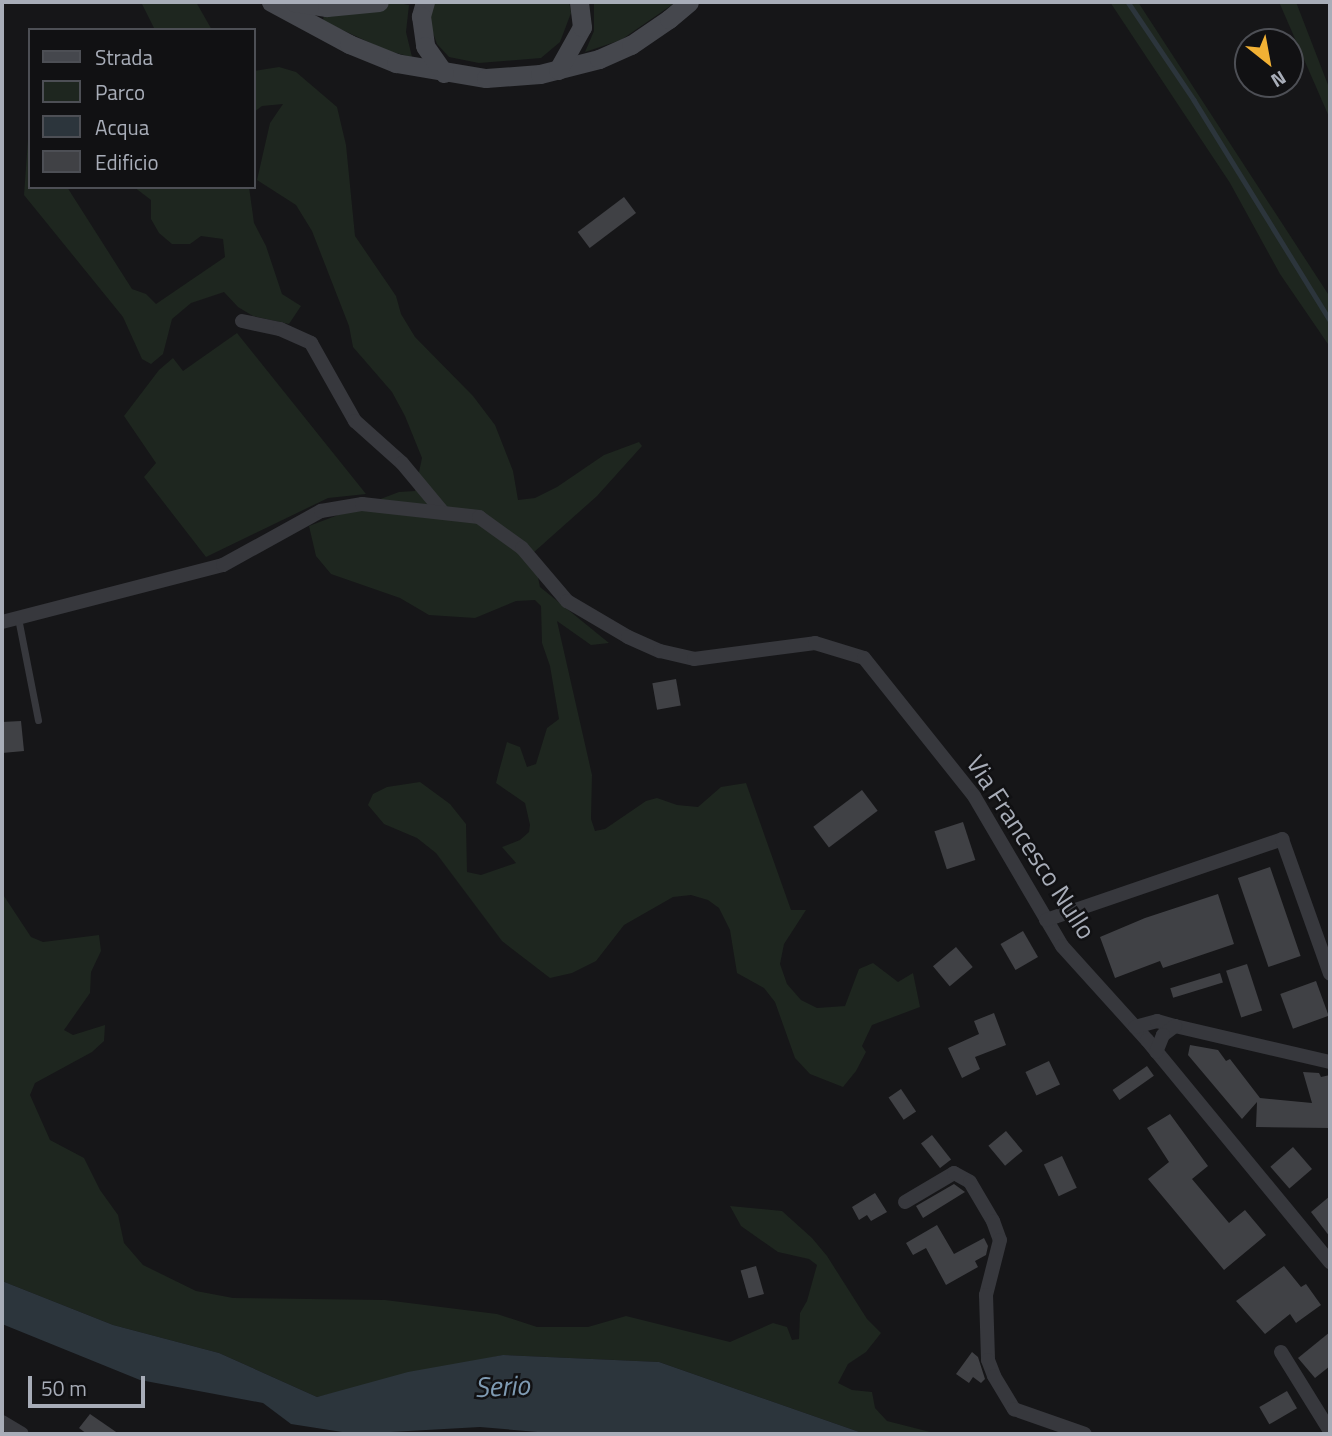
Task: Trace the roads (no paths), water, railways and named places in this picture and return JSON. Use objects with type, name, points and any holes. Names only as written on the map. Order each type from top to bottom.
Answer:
[{"type":"street","points":[[271,2],[349,44],[396,64],[486,78],[558,70],[599,60],[631,45],[669,19],[688,2]]},
{"type":"street","points":[[294,2],[327,7],[379,2]]},
{"type":"street","points":[[425,2],[421,16],[425,46],[444,73]]},
{"type":"street","points":[[558,70],[582,27],[579,2]]},
{"type":"street","points":[[242,321],[280,329],[311,343],[355,421],[402,463],[442,511]]},
{"type":"street","name":"Via Francesco Nullo","points":[[2,622],[223,565],[321,511],[362,504],[479,517],[522,548],[567,601],[628,637],[660,651],[694,659],[815,642],[864,658],[974,796],[1062,946],[1135,1027],[1330,1262]]},
{"type":"street","points":[[1046,920],[1282,839],[1330,974]]},
{"type":"street","points":[[1135,1027],[1157,1021],[1330,1062]]},
{"type":"street","points":[[1156,1052],[1163,1035],[1175,1026]]},
{"type":"street","points":[[905,1202],[954,1172],[970,1182],[993,1221],[1000,1240],[986,1306],[988,1360],[994,1376],[1014,1409],[1085,1434]]},
{"type":"street","points":[[1281,1352],[1330,1430]]},
{"type":"street","points":[[2,1422],[22,1434]]},
{"type":"lane","points":[[18,617],[38,719]]},
{"type":"water","name":"Serio","points":[[2,1281],[113,1325],[219,1353],[317,1397],[408,1372],[503,1355],[659,1362],[865,1434],[561,1434],[480,1427],[355,1434],[291,1424],[263,1403],[140,1380],[2,1324]]},
{"type":"waterway","points":[[1128,2],[1194,100],[1330,320]]}]
